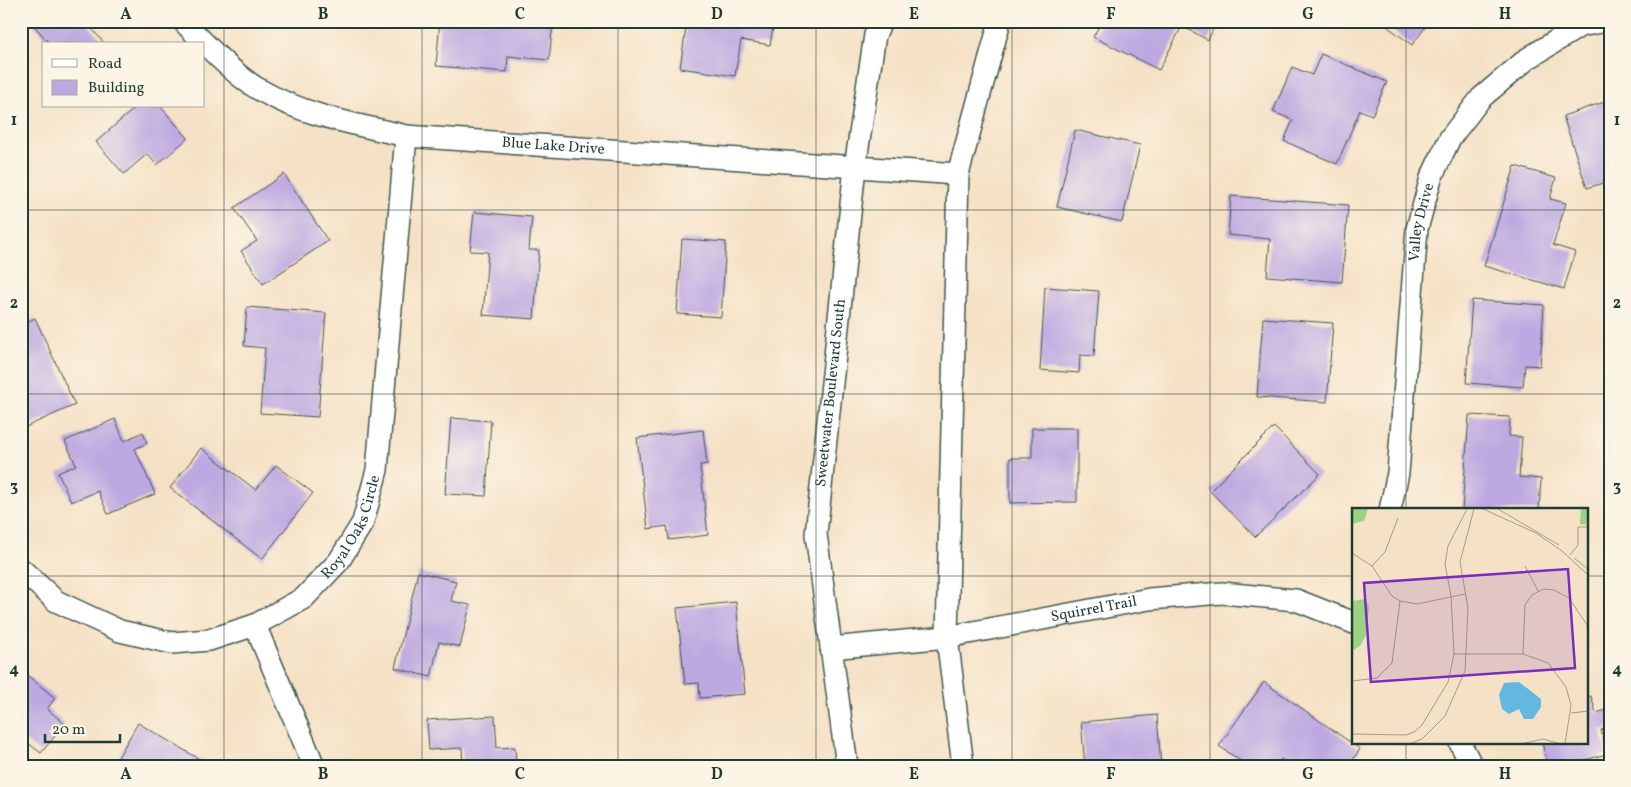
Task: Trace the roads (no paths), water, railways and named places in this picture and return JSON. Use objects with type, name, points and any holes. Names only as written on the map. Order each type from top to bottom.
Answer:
[{"type":"street","name":"Blue Lake Drive","points":[[183,21],[203,42]]},
{"type":"street","name":"Sweetwater Boulevard South","points":[[847,766],[816,534],[855,167],[875,35],[881,21]]},
{"type":"street","points":[[963,766],[947,637],[958,174],[1000,21]]},
{"type":"street","name":"Valley Drive","points":[[1390,508],[1398,473],[1417,229],[1430,178],[1450,138],[1481,98],[1526,59],[1580,26],[1606,21]]},
{"type":"street","name":"Blue Lake Drive","points":[[205,44],[259,90],[320,116],[406,136],[958,174]]},
{"type":"street","name":"Royal Oaks Circle","points":[[21,569],[56,601],[120,631],[172,643],[210,640],[255,625],[304,598],[339,561],[363,522],[377,470],[406,136]]},
{"type":"street","name":"Squirrel Trail","points":[[831,648],[947,637],[1149,599],[1222,593],[1296,600],[1352,622]]},
{"type":"street","points":[[255,625],[314,766]]},
{"type":"street","points":[[1461,744],[1472,766]]}]
